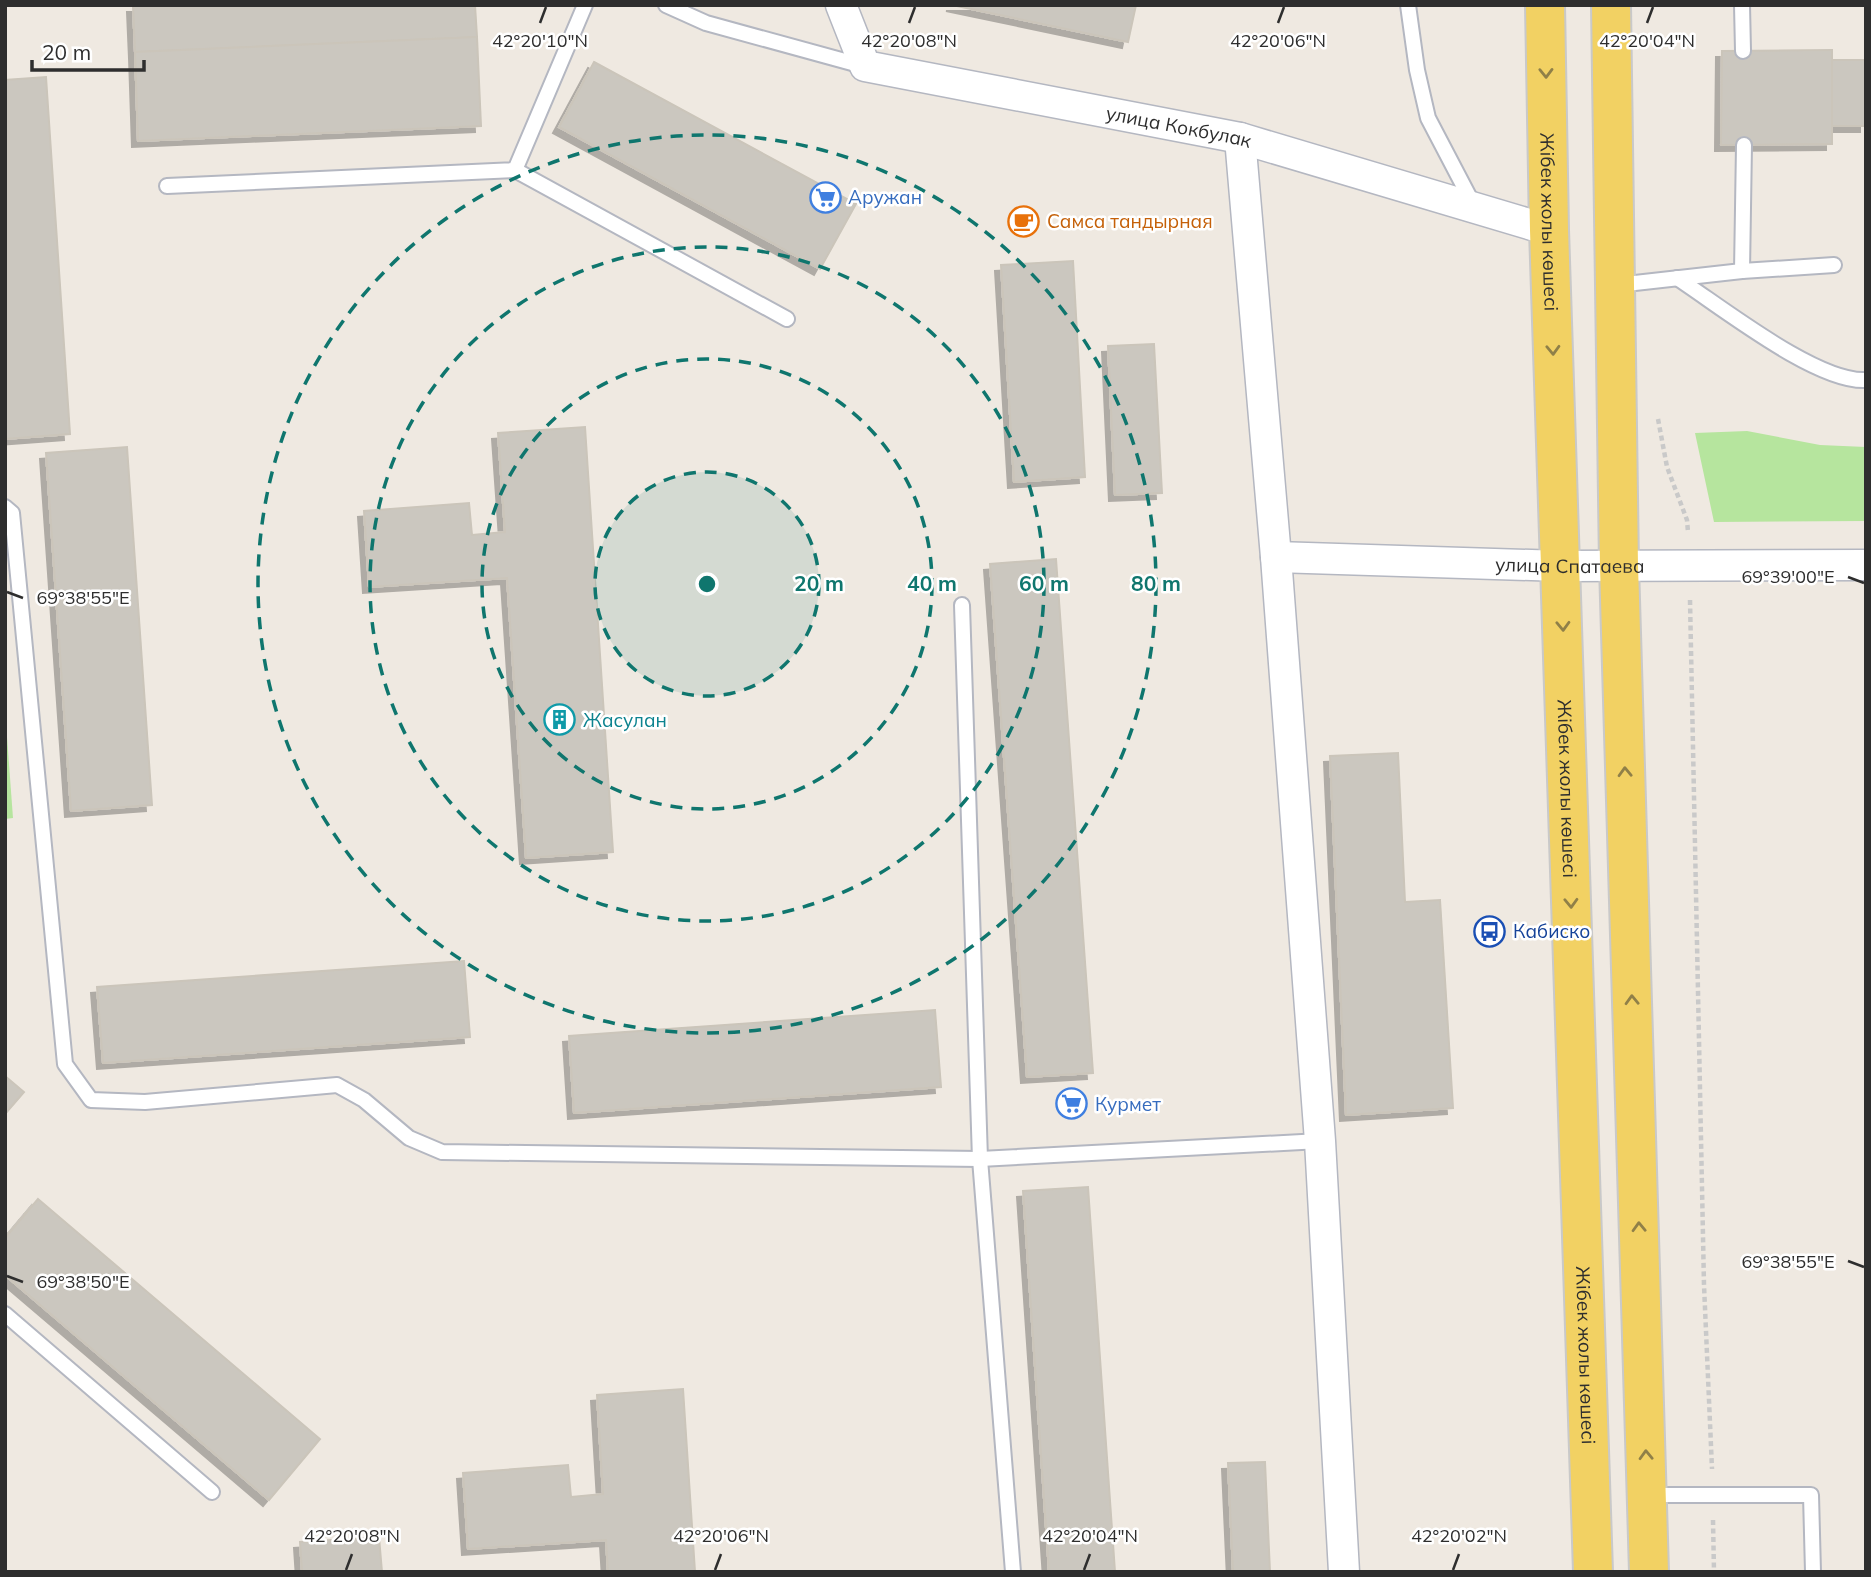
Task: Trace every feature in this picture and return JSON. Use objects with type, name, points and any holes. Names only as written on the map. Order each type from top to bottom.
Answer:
[{"type":"main road","name":"Жібек жолы көшесі","points":[[1545,5],[1549,230],[1592,1572]]},
{"type":"main road","points":[[1611,5],[1619,566],[1649,1572]]},
{"type":"street","points":[[841,5],[865,66]]},
{"type":"street","name":"улица Кокбулак","points":[[865,66],[1240,138],[1549,230]]},
{"type":"street","points":[[1240,138],[1276,557],[1320,1140],[1344,1572]]},
{"type":"street","name":"улица Спатаева","points":[[1276,557],[1561,566],[1866,565]]},
{"type":"lane","points":[[515,170],[584,5]]},
{"type":"lane","points":[[666,5],[706,23],[865,66]]},
{"type":"lane","points":[[1408,5],[1417,70],[1428,118],[1475,208]]},
{"type":"lane","points":[[1742,5],[1744,51]]},
{"type":"lane","points":[[1742,271],[1744,145]]},
{"type":"lane","points":[[167,186],[515,170],[787,320]]},
{"type":"lane","points":[[1617,285],[1742,271],[1834,265]]},
{"type":"lane","points":[[1677,278],[1825,372],[1854,381],[1866,380]]},
{"type":"lane","points":[[5,507],[12,513],[65,1064],[91,1100],[145,1102],[337,1085],[364,1100],[409,1138],[442,1152],[980,1159],[1320,1140]]},
{"type":"lane","points":[[962,605],[980,1159],[1013,1572]]},
{"type":"lane","points":[[5,1314],[212,1492]]},
{"type":"lane","points":[[1647,1495],[1811,1495],[1813,1572]]},
{"type":"path","points":[[1656,407],[1667,467],[1687,520],[1690,566],[1690,733],[1714,1572]]},
{"type":"green space","points":[[1747,431],[1820,445],[1866,447],[1866,521],[1714,522],[1695,433]]},
{"type":"green space","points":[[5,710],[13,818],[5,819]]},
{"type":"building","points":[[475,5],[477,37],[135,52],[133,6]]},
{"type":"building","points":[[952,5],[1136,5],[1128,42]]},
{"type":"building","points":[[477,37],[481,126],[138,141],[135,52]]},
{"type":"building","points":[[1832,50],[1832,144],[1721,145],[1722,51]]},
{"type":"building","points":[[1832,60],[1866,60],[1866,126],[1832,126]]},
{"type":"building","points":[[594,62],[856,204],[820,269],[559,127]]},
{"type":"building","points":[[46,77],[70,434],[5,439],[5,80]]},
{"type":"building","points":[[1073,261],[1085,477],[1014,482],[1001,265]]},
{"type":"building","points":[[1154,344],[1162,493],[1115,495],[1108,346]]},
{"type":"building","name":"Жасулан","points":[[585,427],[613,852],[526,858],[507,578],[369,587],[364,511],[469,503],[472,535],[505,532],[498,433]]},
{"type":"building","points":[[127,447],[152,805],[71,811],[46,453]]},
{"type":"building","points":[[1056,559],[1093,1073],[1027,1077],[990,564]]},
{"type":"building","points":[[1398,753],[1405,902],[1440,900],[1453,1108],[1346,1115],[1330,756]]},
{"type":"building","points":[[464,961],[470,1037],[103,1063],[97,987]]},
{"type":"building","points":[[935,1010],[941,1087],[574,1113],[569,1036]]},
{"type":"building","points":[[5,1076],[24,1092],[5,1114]]},
{"type":"building","points":[[1088,1187],[1115,1572],[1049,1572],[1023,1191]]},
{"type":"building","points":[[38,1199],[320,1439],[269,1500],[5,1275],[5,1238]]},
{"type":"building","points":[[683,1389],[695,1572],[608,1572],[606,1540],[468,1549],[463,1473],[568,1465],[571,1497],[603,1494],[597,1395]]},
{"type":"building","points":[[1265,1462],[1270,1572],[1233,1572],[1228,1463]]},
{"type":"building","points":[[379,1537],[382,1572],[302,1572],[300,1542]]},
{"type":"place","name":"Аружан","points":[[825,197]]},
{"type":"place","name":"Самса тандырная","points":[[1024,221]]},
{"type":"place","name":"Жасулан","points":[[560,720]]},
{"type":"place","name":"Кабиско","points":[[1490,931]]},
{"type":"place","name":"Курмет","points":[[1072,1104]]}]
